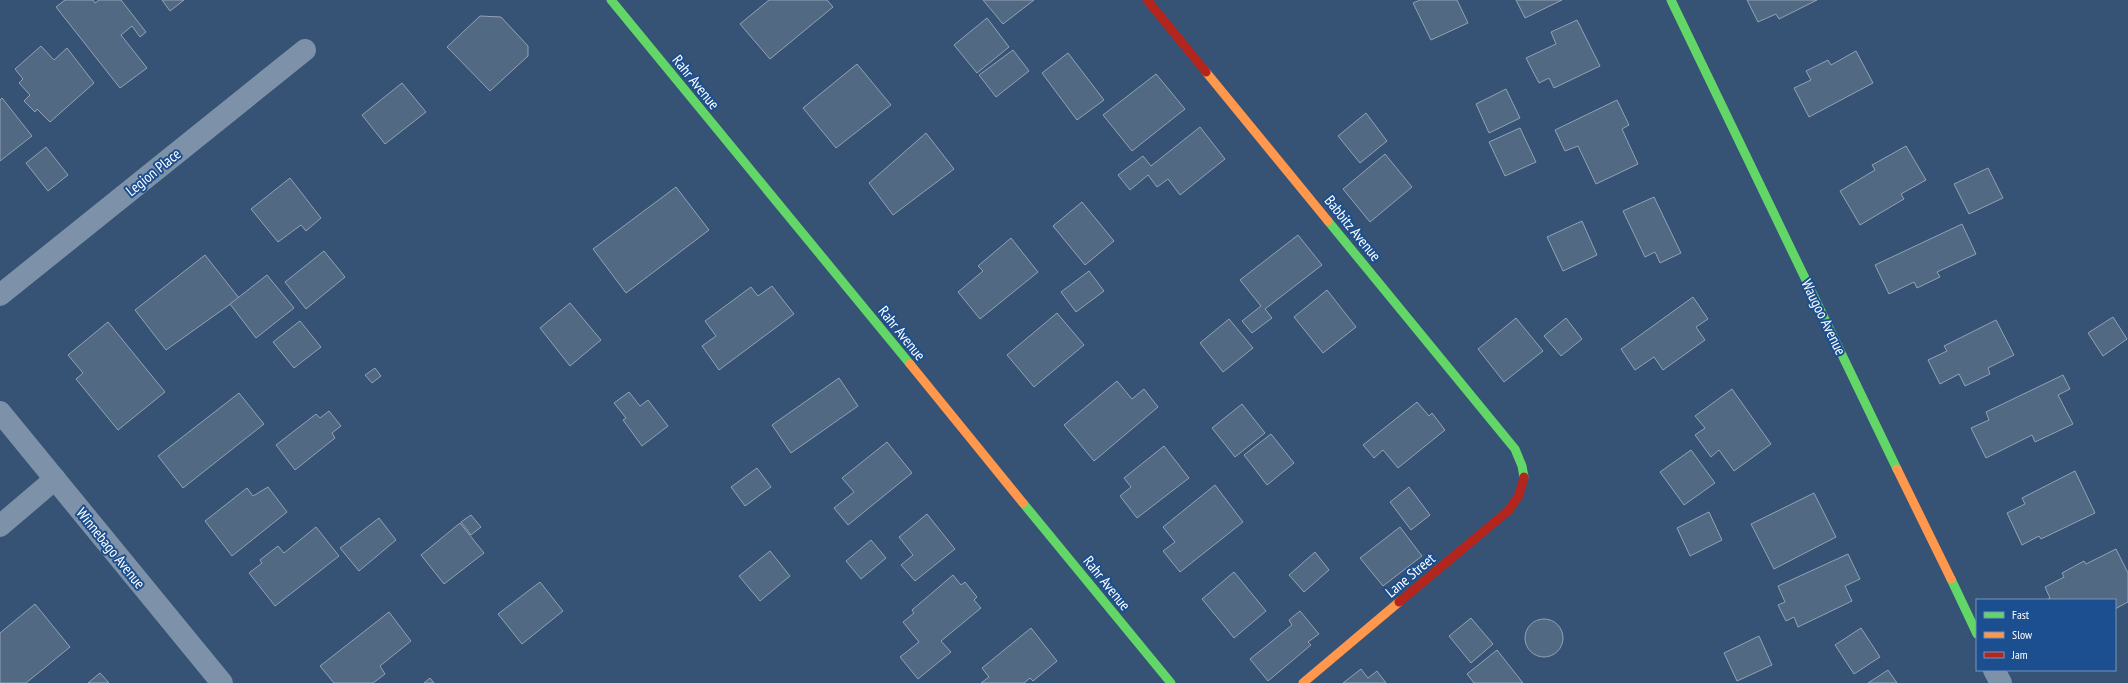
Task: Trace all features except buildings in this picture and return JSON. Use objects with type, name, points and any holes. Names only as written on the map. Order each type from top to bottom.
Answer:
[{"type":"street","name":"Rahr Avenue","points":[[611,0],[1171,683]]},
{"type":"street","name":"Babbitz Avenue","points":[[1147,0],[1515,449],[1522,462],[1525,480]]},
{"type":"street","name":"Waugoo Avenue","points":[[1671,0],[1976,632]]},
{"type":"street","name":"Legion Place","points":[[0,294],[306,50]]},
{"type":"street","name":"Winnebago Avenue","points":[[0,412],[222,683]]},
{"type":"street","points":[[0,526],[55,479]]},
{"type":"street","name":"Lane Street","points":[[1303,683],[1509,510],[1520,496],[1525,480]]},
{"type":"street","points":[[1995,671],[2001,683]]},
{"type":"traffic: fast","points":[[611,0],[910,364]]},
{"type":"traffic: fast","points":[[1671,0],[1897,469]]},
{"type":"traffic: fast","points":[[1328,221],[1515,449],[1522,466],[1524,477]]},
{"type":"traffic: fast","points":[[1023,503],[1171,683]]},
{"type":"traffic: fast","points":[[1951,579],[1976,632]]},
{"type":"traffic: slow","points":[[1206,72],[1328,221]]},
{"type":"traffic: slow","points":[[910,364],[1023,503]]},
{"type":"traffic: slow","points":[[1897,469],[1951,579]]},
{"type":"traffic: slow","points":[[1303,683],[1399,602]]},
{"type":"traffic: jam","points":[[1147,0],[1206,72]]},
{"type":"traffic: jam","points":[[1399,602],[1509,510],[1519,495],[1524,477]]}]
